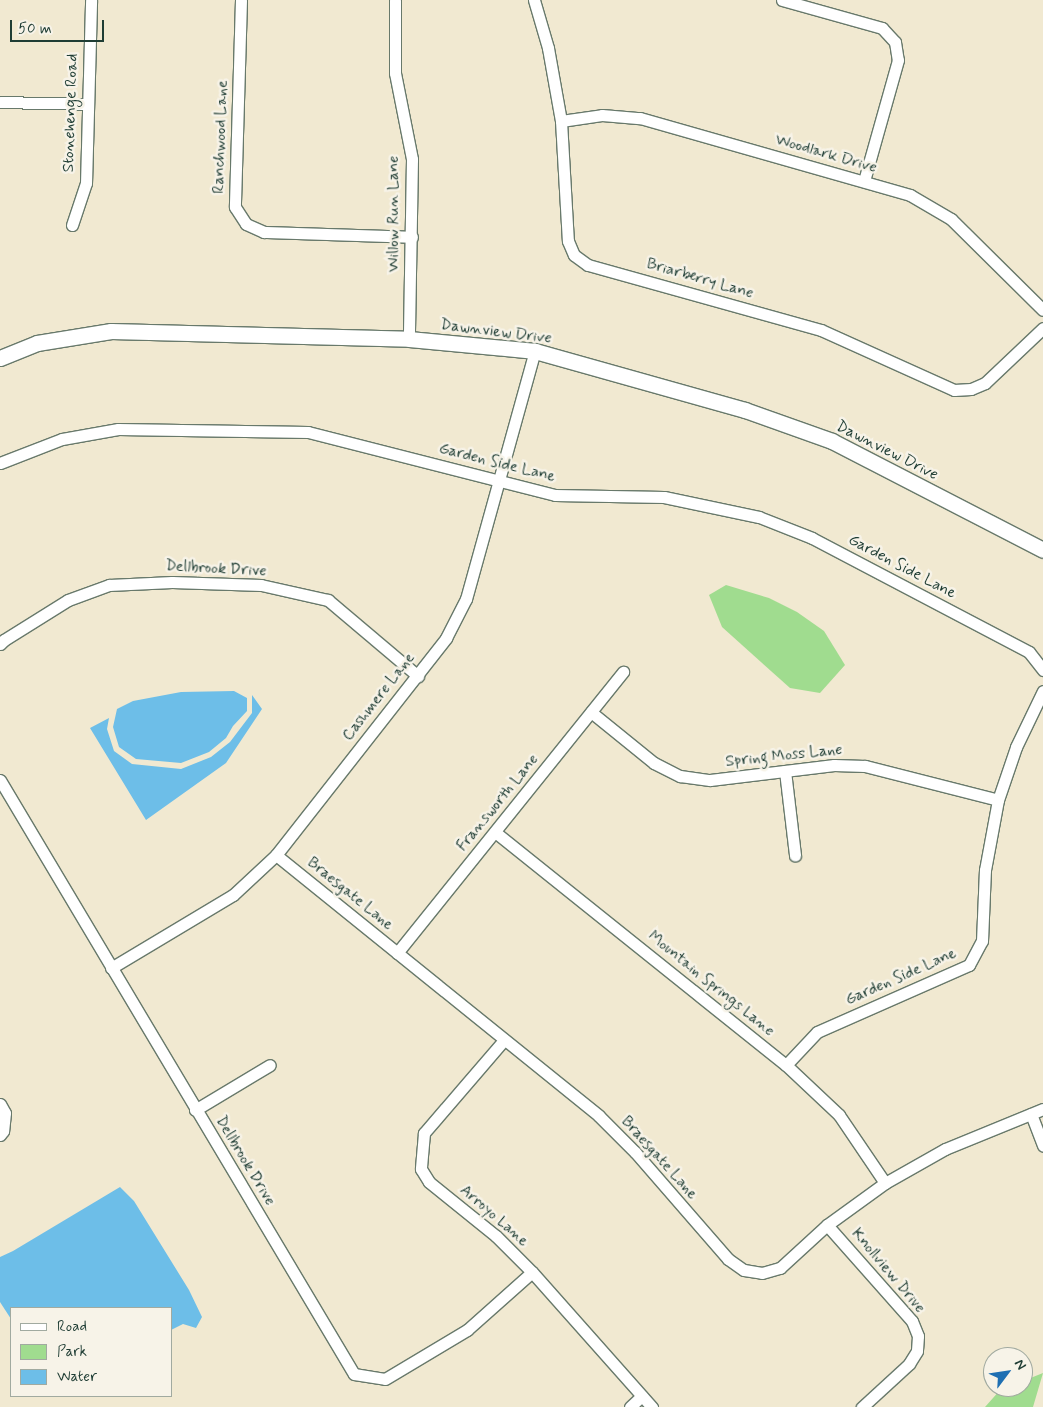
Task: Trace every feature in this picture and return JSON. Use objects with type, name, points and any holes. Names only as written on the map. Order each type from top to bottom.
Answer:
[{"type":"street","name":"Stonehenge Road","points":[[72,225],[86,183],[91,0]]},
{"type":"street","name":"Ranchwood Lane","points":[[241,0],[235,207],[246,224],[264,232],[412,237]]},
{"type":"street","name":"Willow Run Lane","points":[[395,0],[395,74],[412,159],[409,339]]},
{"type":"street","name":"Briarberry Lane","points":[[534,0],[548,48],[561,121],[568,241],[574,255],[588,265],[821,330],[954,390],[971,389],[985,383],[1043,328]]},
{"type":"street","points":[[782,0],[882,28],[895,42],[898,60],[864,181]]},
{"type":"street","points":[[0,102],[88,104]]},
{"type":"street","name":"Woodlark Drive","points":[[561,121],[602,115],[640,118],[910,195],[950,219],[1043,310]]},
{"type":"street","name":"Dawnview Drive","points":[[0,358],[37,343],[112,330],[409,339],[535,351],[745,410],[832,441],[1043,550]]},
{"type":"street","name":"Cashmere Lane","points":[[111,968],[233,895],[276,855],[446,638],[466,600],[535,351]]},
{"type":"street","name":"Garden Side Lane","points":[[0,463],[62,439],[118,429],[308,432],[555,495],[664,497],[759,517],[812,538],[1029,652],[1043,670]]},
{"type":"street","name":"Dellbrook Drive","points":[[0,644],[68,600],[109,585],[172,582],[260,585],[328,600],[418,676]]},
{"type":"street","name":"Fransworth Lane","points":[[397,953],[623,672]]},
{"type":"street","name":"Garden Side Lane","points":[[786,1065],[817,1032],[969,965],[982,941],[985,870],[998,800],[1016,747],[1043,691]]},
{"type":"street","name":"Spring Moss Lane","points":[[591,712],[654,763],[680,776],[710,780],[834,765],[865,766],[998,800]]},
{"type":"street","points":[[785,771],[796,854]]},
{"type":"street","name":"Dellbrook Drive","points":[[0,780],[354,1374],[386,1379],[467,1330],[532,1272]]},
{"type":"street","name":"Mountain Springs Lane","points":[[495,832],[786,1065],[839,1115],[885,1182]]},
{"type":"street","name":"Braesgate Lane","points":[[276,855],[599,1116],[635,1152],[728,1259],[744,1270],[762,1273],[780,1268],[827,1225],[885,1182],[945,1149],[1043,1109]]},
{"type":"street","name":"Arroyo Lane","points":[[504,1040],[424,1133],[420,1169],[429,1182],[496,1236],[532,1272],[652,1407]]},
{"type":"street","points":[[195,1110],[270,1065]]},
{"type":"street","points":[[0,1104],[5,1113],[3,1131],[0,1135]]},
{"type":"street","points":[[1031,1114],[1043,1146]]},
{"type":"street","name":"Knollview Drive","points":[[827,1225],[912,1321],[918,1336],[917,1351],[910,1364],[862,1407]]},
{"type":"street","points":[[630,1407],[642,1396]]},
{"type":"green space","points":[[726,585],[769,598],[797,612],[824,631],[845,665],[820,693],[790,688],[722,627],[709,595]]},
{"type":"green space","points":[[1043,1373],[1033,1407],[985,1407],[994,1397],[1033,1397],[1033,1377]]},
{"type":"water","points":[[234,691],[247,698],[247,711],[233,726],[226,738],[209,752],[181,763],[136,759],[119,747],[113,727],[117,709],[133,701],[181,692]]},
{"type":"water","points":[[252,695],[262,709],[226,763],[146,820],[90,728],[109,718],[107,729],[114,751],[132,764],[181,769],[211,757],[230,742],[252,713]]},
{"type":"water","points":[[120,1187],[134,1201],[189,1290],[202,1317],[196,1328],[183,1324],[172,1330],[172,1307],[10,1307],[10,1317],[0,1302],[0,1257]]}]
